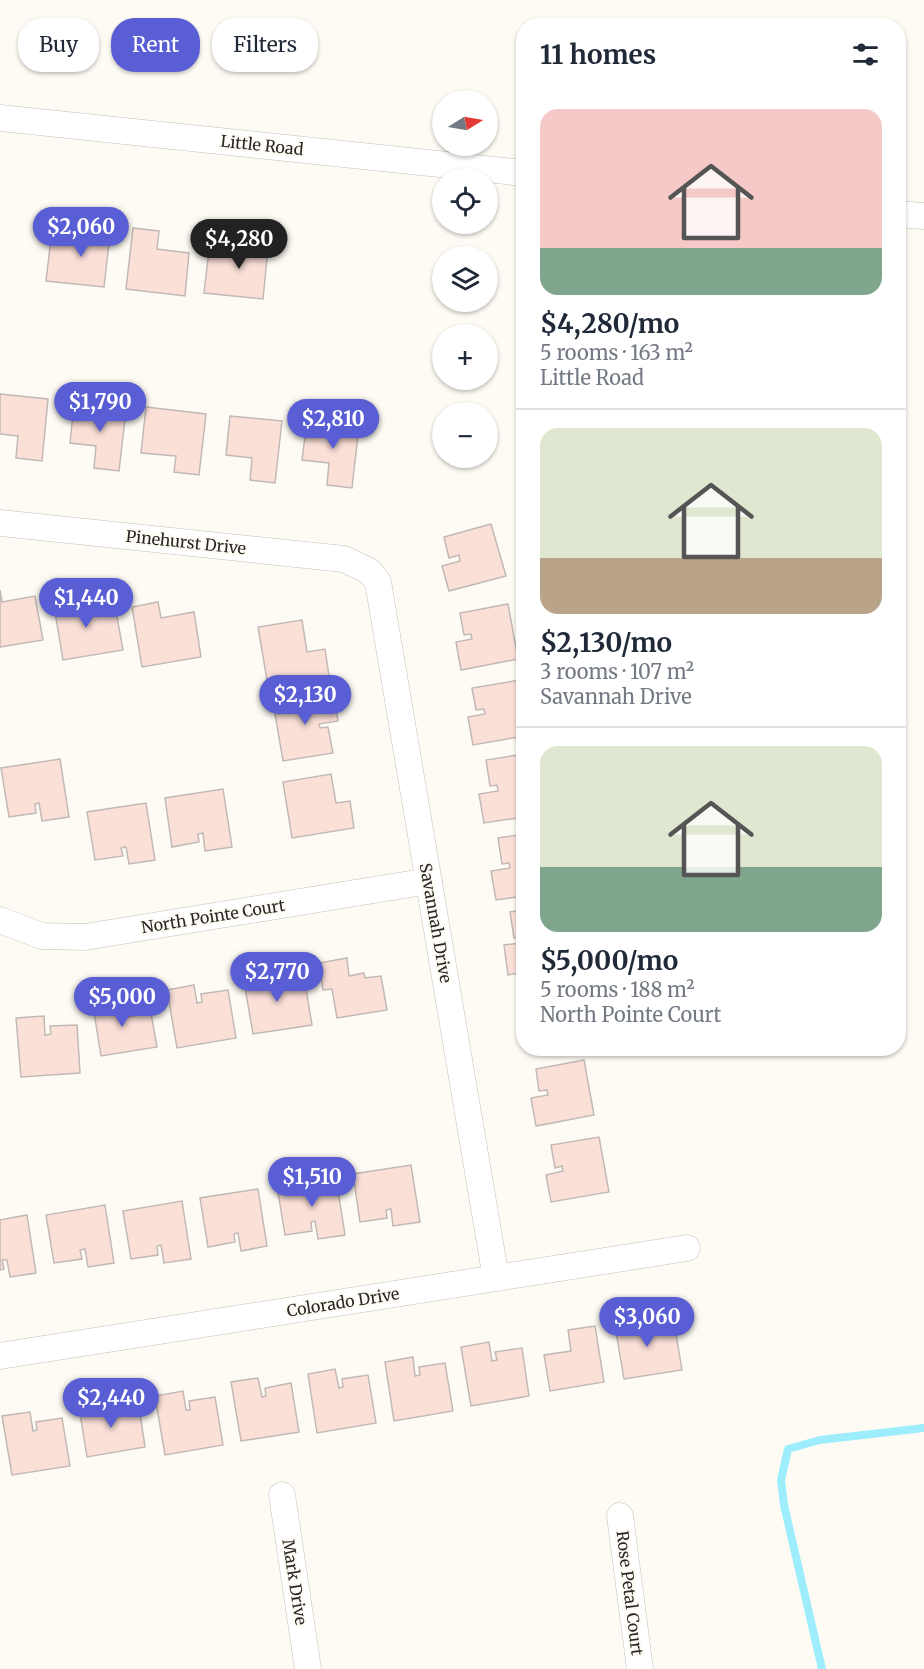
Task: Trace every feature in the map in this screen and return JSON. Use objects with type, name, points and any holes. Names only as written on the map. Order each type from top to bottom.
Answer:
[{"type":"street","name":"Little Road","points":[[0,118],[516,172]]},
{"type":"street","points":[[906,215],[924,216]]},
{"type":"street","name":"Pinehurst Drive","points":[[0,523],[344,559],[369,571]]},
{"type":"street","name":"Savannah Drive","points":[[369,571],[378,582],[386,622],[496,1278]]},
{"type":"street","name":"North Pointe Court","points":[[0,920],[42,936],[85,937],[429,880]]},
{"type":"street","name":"Colorado Drive","points":[[0,1356],[687,1248]]},
{"type":"street","name":"Mark Drive","points":[[282,1495],[308,1669]]},
{"type":"street","name":"Rose Petal Court","points":[[620,1516],[640,1669]]},
{"type":"building","points":[[85,223],[111,226],[104,287],[46,281],[51,238],[83,241]]},
{"type":"building","points":[[133,228],[159,231],[157,249],[189,253],[185,296],[126,289]]},
{"type":"building","points":[[243,235],[269,238],[263,299],[204,293],[209,250],[241,253]]},
{"type":"building","points":[[0,394],[48,399],[42,461],[16,458],[18,436],[0,434]]},
{"type":"building","points":[[74,404],[126,410],[119,471],[94,468],[96,446],[70,443]]},
{"type":"building","points":[[146,407],[206,414],[199,475],[174,472],[176,456],[141,453]]},
{"type":"building","points":[[230,416],[282,421],[275,483],[250,480],[252,458],[226,455]]},
{"type":"building","points":[[307,421],[359,426],[352,488],[327,485],[329,463],[302,460]]},
{"type":"building","points":[[491,524],[506,576],[449,591],[442,566],[460,561],[459,555],[449,558],[444,537]]},
{"type":"building","points":[[0,590],[2,602],[35,596],[43,640],[0,647]]},
{"type":"building","points":[[79,596],[82,612],[115,606],[123,650],[63,660],[53,600]]},
{"type":"building","points":[[158,602],[161,618],[194,612],[201,657],[142,667],[132,607]]},
{"type":"building","points":[[508,604],[516,659],[461,670],[456,642],[472,639],[471,634],[464,635],[460,613]]},
{"type":"building","points":[[302,620],[307,652],[325,649],[329,676],[268,686],[258,627]]},
{"type":"building","points":[[516,681],[516,737],[473,745],[468,717],[485,714],[484,709],[476,710],[472,688]]},
{"type":"building","points":[[333,692],[338,721],[319,724],[320,728],[328,727],[333,753],[283,761],[273,702]]},
{"type":"building","points":[[516,755],[516,818],[484,823],[479,794],[498,791],[497,785],[490,786],[486,760]]},
{"type":"building","points":[[60,759],[69,817],[42,821],[39,803],[35,804],[36,813],[9,817],[1,768]]},
{"type":"building","points":[[331,774],[336,803],[350,801],[354,828],[292,838],[283,782]]},
{"type":"building","points":[[223,789],[232,847],[205,851],[203,833],[198,834],[199,842],[172,847],[165,798]]},
{"type":"building","points":[[146,803],[155,860],[129,864],[126,847],[121,848],[123,856],[95,860],[87,812]]},
{"type":"building","points":[[516,835],[516,897],[496,900],[491,871],[510,868],[509,863],[502,864],[498,838]]},
{"type":"building","points":[[516,911],[516,938],[514,938],[510,912]]},
{"type":"building","points":[[516,944],[516,974],[508,975],[504,945]]},
{"type":"building","points":[[347,958],[349,976],[364,973],[365,978],[381,976],[387,1010],[337,1018],[332,989],[323,990],[319,963]]},
{"type":"building","points":[[270,972],[273,990],[278,989],[277,981],[304,977],[312,1025],[253,1034],[243,976]]},
{"type":"building","points":[[194,985],[197,1003],[202,1002],[201,994],[228,990],[236,1038],[177,1048],[167,990]]},
{"type":"building","points":[[120,996],[123,1018],[151,1013],[157,1047],[101,1056],[92,1000]]},
{"type":"building","points":[[44,1016],[45,1035],[51,1034],[50,1026],[77,1025],[80,1073],[21,1077],[16,1018]]},
{"type":"building","points":[[584,1060],[594,1115],[536,1126],[531,1098],[548,1095],[547,1090],[539,1091],[536,1069]]},
{"type":"building","points":[[599,1137],[609,1192],[551,1202],[546,1175],[563,1171],[562,1166],[555,1168],[551,1145]]},
{"type":"building","points":[[411,1165],[420,1222],[393,1226],[391,1209],[386,1210],[387,1218],[360,1222],[353,1174]]},
{"type":"building","points":[[336,1177],[345,1235],[318,1239],[315,1221],[311,1222],[312,1231],[285,1235],[277,1186]]},
{"type":"building","points":[[258,1189],[267,1246],[241,1251],[238,1233],[234,1234],[235,1242],[208,1247],[200,1198]]},
{"type":"building","points":[[182,1201],[191,1259],[164,1263],[161,1245],[157,1246],[158,1255],[131,1259],[123,1211]]},
{"type":"building","points":[[105,1205],[114,1263],[88,1267],[85,1249],[80,1250],[82,1259],[54,1263],[46,1215]]},
{"type":"building","points":[[27,1215],[36,1273],[10,1277],[7,1260],[2,1260],[4,1269],[0,1270],[0,1220]]},
{"type":"building","points":[[641,1316],[645,1335],[649,1334],[648,1326],[674,1322],[682,1370],[624,1379],[614,1320]]},
{"type":"building","points":[[595,1326],[604,1382],[550,1391],[544,1355],[571,1351],[568,1330]]},
{"type":"building","points":[[489,1342],[492,1361],[497,1360],[495,1352],[522,1348],[529,1396],[471,1406],[461,1347]]},
{"type":"building","points":[[413,1357],[415,1376],[420,1375],[419,1367],[445,1363],[453,1411],[394,1421],[385,1362]]},
{"type":"building","points":[[335,1369],[339,1388],[343,1387],[342,1379],[368,1375],[376,1423],[317,1433],[308,1374]]},
{"type":"building","points":[[258,1378],[262,1397],[266,1396],[265,1388],[291,1383],[299,1432],[241,1441],[231,1382]]},
{"type":"building","points":[[183,1391],[186,1410],[190,1410],[189,1401],[215,1397],[223,1445],[165,1455],[155,1396]]},
{"type":"building","points":[[107,1402],[107,1407],[123,1404],[123,1410],[139,1407],[145,1447],[87,1457],[79,1407]]},
{"type":"building","points":[[30,1412],[33,1431],[37,1430],[36,1422],[62,1418],[70,1466],[12,1475],[2,1416]]},
{"type":"waterway","points":[[822,1669],[784,1505],[781,1480],[788,1449],[820,1440],[924,1428]]}]
